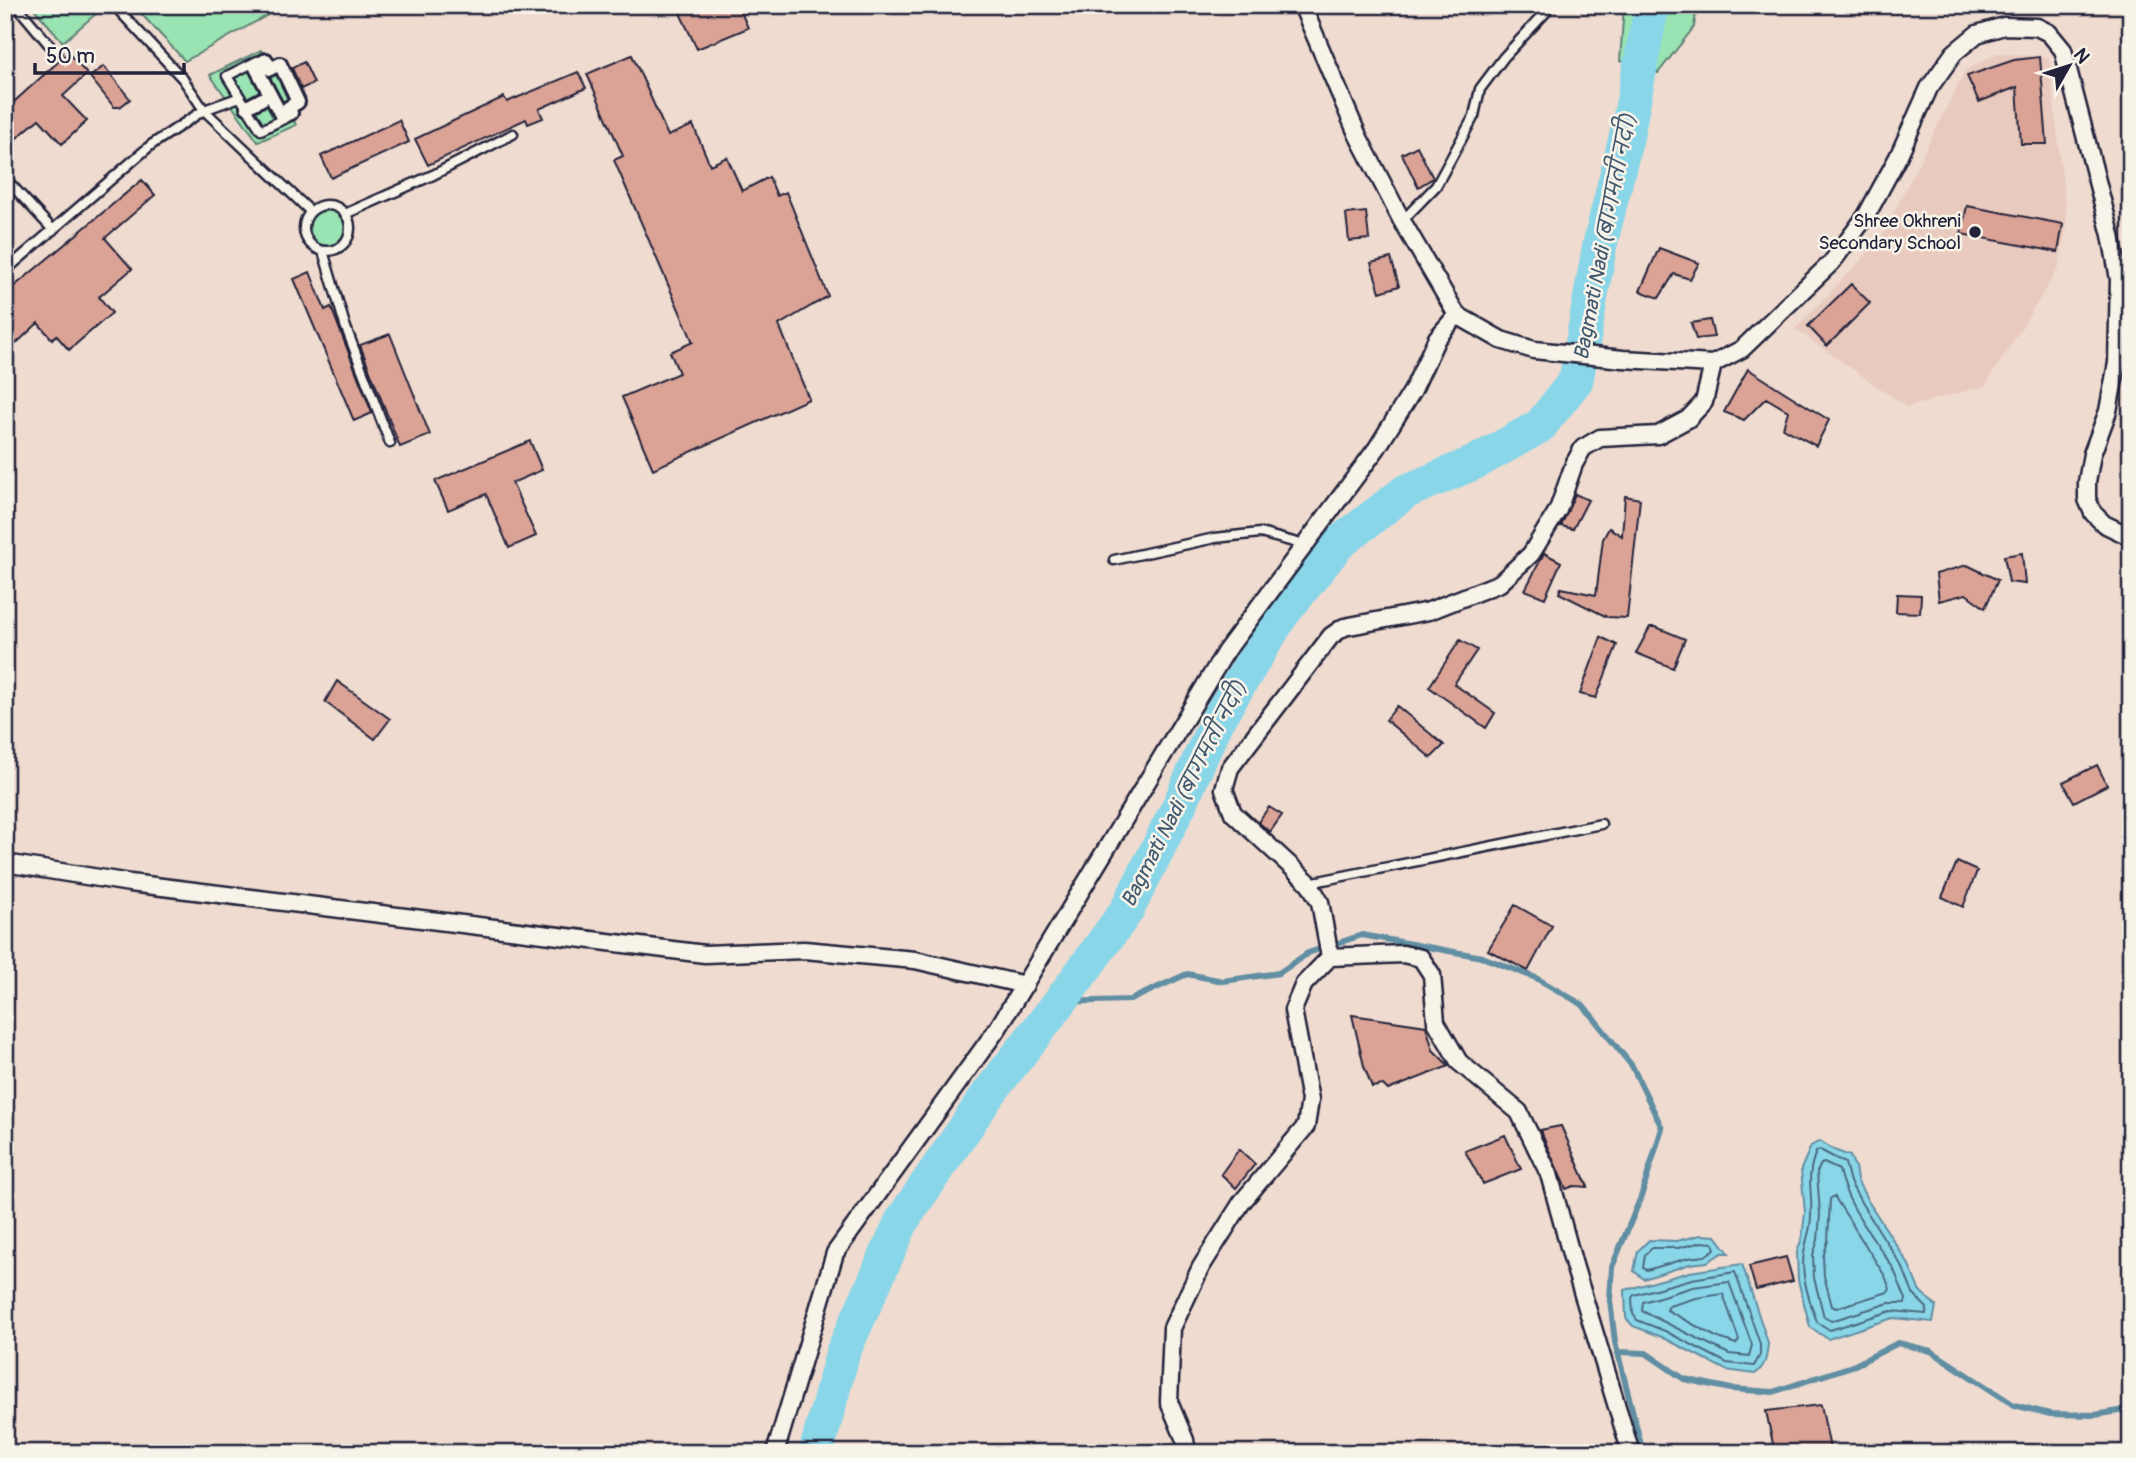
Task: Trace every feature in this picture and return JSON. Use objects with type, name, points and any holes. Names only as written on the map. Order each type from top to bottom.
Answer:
[{"type":"street","points":[[1302,5],[1358,136],[1402,221],[1457,315],[1501,340],[1534,350],[1713,364],[1742,349],[1832,262],[1866,216],[1898,157],[1929,88],[1954,53],[1978,33],[2004,26],[2037,27],[2049,33],[2063,50],[2111,235],[2119,279],[2117,363],[2108,411],[2092,454],[2087,499],[2093,513],[2104,524],[2131,537]]},
{"type":"street","points":[[266,60],[270,69],[280,64],[298,102],[288,108],[291,113],[282,117],[255,65],[266,60]]},
{"type":"street","points":[[243,102],[262,99]]},
{"type":"street","points":[[775,1453],[835,1254],[990,1039],[1226,651],[1377,448],[1413,390],[1437,338],[1457,315]]},
{"type":"street","points":[[1330,957],[1320,902],[1309,883],[1233,813],[1224,789],[1230,768],[1331,636],[1344,627],[1429,611],[1500,583],[1531,554],[1558,510],[1574,464],[1583,448],[1600,438],[1658,435],[1688,419],[1704,402],[1713,364]]},
{"type":"street","points":[[5,863],[130,883],[705,954],[804,950],[915,960],[1025,985]]},
{"type":"street","points":[[1187,1453],[1185,1440],[1169,1402],[1172,1328],[1201,1267],[1242,1202],[1306,1126],[1310,1100],[1293,1010],[1304,984],[1330,957],[1403,954],[1421,957],[1432,975],[1436,1022],[1459,1062],[1518,1112],[1549,1174],[1631,1453]]},
{"type":"lane","points":[[16,5],[57,54]]},
{"type":"lane","points":[[114,5],[183,79],[204,110],[310,211]]},
{"type":"lane","points":[[1402,221],[1436,186],[1474,116],[1480,89],[1504,57],[1546,12]]},
{"type":"lane","points":[[259,61],[286,118],[261,130],[243,102],[227,76],[259,61]]},
{"type":"lane","points":[[5,271],[151,145],[204,110],[243,102]]},
{"type":"lane","points":[[345,214],[433,176],[513,134]]},
{"type":"lane","points":[[5,178],[53,230]]},
{"type":"lane","points":[[328,204],[341,209],[345,214],[349,221],[348,236],[338,248],[323,251],[306,239],[303,224],[310,211],[328,204]]},
{"type":"lane","points":[[323,251],[345,325],[390,443]]},
{"type":"lane","points":[[1114,560],[1215,538],[1261,533],[1305,545]]},
{"type":"lane","points":[[1309,883],[1601,824]]},
{"type":"shaded area","name":"Shree Okhreni Secondary School","points":[[1997,53],[2049,57],[2067,224],[2058,269],[1985,386],[1907,407],[1795,329],[1880,240],[1965,71]]},
{"type":"green space","points":[[31,5],[92,5],[98,12],[63,42]]},
{"type":"green space","points":[[133,5],[286,5],[185,61]]},
{"type":"green space","points":[[1624,5],[1697,5],[1694,27],[1658,73],[1620,61]]},
{"type":"green space","points":[[261,50],[270,68],[280,64],[298,102],[288,108],[296,125],[258,142],[210,75]]},
{"type":"green space","points":[[327,210],[340,215],[345,228],[340,241],[327,246],[314,241],[309,228],[314,215]]},
{"type":"water","points":[[1820,1141],[1850,1156],[1857,1180],[1909,1265],[1919,1290],[1936,1306],[1933,1322],[1893,1318],[1828,1339],[1810,1327],[1798,1280],[1797,1252],[1805,1213],[1801,1169],[1811,1146]]},
{"type":"water","points":[[1701,1235],[1716,1236],[1729,1253],[1722,1253],[1707,1262],[1690,1264],[1644,1279],[1634,1271],[1638,1251],[1649,1240],[1677,1241]]},
{"type":"water","points":[[1742,1264],[1768,1343],[1762,1368],[1755,1374],[1726,1370],[1662,1337],[1633,1326],[1626,1318],[1625,1290],[1690,1272]]},
{"type":"building","points":[[698,5],[738,5],[748,28],[697,49],[680,13]]},
{"type":"building","points":[[68,53],[87,74],[63,96],[87,121],[62,144],[39,119],[5,148],[5,110]]},
{"type":"building","points":[[632,55],[668,136],[693,125],[710,165],[727,157],[742,191],[769,177],[777,196],[786,192],[828,296],[779,325],[809,399],[653,469],[622,397],[679,373],[670,352],[693,342],[614,160],[623,156],[587,74]]},
{"type":"building","points":[[2040,57],[2047,144],[2021,144],[2017,87],[1979,102],[1967,76],[2014,60]]},
{"type":"building","points":[[304,62],[314,83],[301,89],[292,68]]},
{"type":"building","points":[[104,66],[130,99],[120,107],[114,107],[90,77]]},
{"type":"building","points":[[578,72],[586,88],[539,109],[543,118],[528,124],[526,119],[428,165],[415,139],[504,97],[507,102]]},
{"type":"building","points":[[399,120],[409,142],[331,178],[321,156]]},
{"type":"building","points":[[1417,146],[1433,178],[1418,187],[1402,154]]},
{"type":"building","points":[[142,180],[155,195],[105,238],[132,269],[99,297],[112,313],[69,350],[56,335],[52,339],[38,323],[5,354],[5,294]]},
{"type":"building","points":[[1967,206],[2063,224],[2058,252],[1961,234]]},
{"type":"building","points":[[1366,212],[1369,239],[1349,241],[1346,214]]},
{"type":"building","points":[[1659,248],[1699,263],[1690,279],[1674,274],[1659,298],[1640,291]]},
{"type":"building","points":[[1391,258],[1399,286],[1380,292],[1371,263]]},
{"type":"building","points":[[310,272],[325,310],[331,307],[372,413],[354,421],[294,279]]},
{"type":"building","points":[[1851,284],[1870,303],[1827,346],[1808,326]]},
{"type":"building","points":[[1710,320],[1714,337],[1696,339],[1691,323]]},
{"type":"building","points":[[390,334],[430,435],[400,447],[360,345]]},
{"type":"building","points":[[1748,369],[1829,420],[1816,446],[1783,428],[1788,411],[1766,398],[1744,420],[1724,412]]},
{"type":"building","points":[[530,441],[542,470],[512,483],[536,536],[509,548],[486,494],[448,510],[435,481]]},
{"type":"building","points":[[1575,494],[1588,500],[1573,529],[1561,526]]},
{"type":"building","points":[[1625,496],[1640,499],[1627,618],[1607,617],[1559,593],[1561,588],[1596,595],[1603,539],[1609,528],[1622,536]]},
{"type":"building","points":[[1544,553],[1561,562],[1545,598],[1525,590]]},
{"type":"building","points":[[2022,553],[2025,584],[2009,582],[2004,556]]},
{"type":"building","points":[[1967,565],[1998,580],[1985,608],[1966,594],[1939,601],[1936,574]]},
{"type":"building","points":[[1897,594],[1921,595],[1920,613],[1896,612]]},
{"type":"building","points":[[1650,627],[1685,639],[1673,668],[1636,653]]},
{"type":"building","points":[[1601,637],[1617,645],[1596,698],[1580,694]]},
{"type":"building","points":[[1460,640],[1477,650],[1454,684],[1495,713],[1486,728],[1429,687]]},
{"type":"building","points":[[337,681],[390,719],[375,739],[325,702]]},
{"type":"building","points":[[1397,706],[1444,745],[1431,758],[1386,720]]},
{"type":"building","points":[[2097,765],[2107,785],[2074,802],[2063,782]]},
{"type":"building","points":[[1269,807],[1282,815],[1270,832],[1258,822]]},
{"type":"building","points":[[1957,862],[1977,871],[1963,907],[1942,897]]},
{"type":"building","points":[[1515,905],[1552,926],[1528,971],[1488,950]]},
{"type":"building","points":[[1352,1015],[1426,1026],[1433,1050],[1449,1066],[1388,1090],[1383,1085],[1372,1087]]},
{"type":"building","points":[[1561,1126],[1588,1187],[1574,1186],[1566,1189],[1540,1130]]},
{"type":"building","points":[[1505,1135],[1521,1169],[1483,1184],[1465,1151]]},
{"type":"building","points":[[1239,1149],[1255,1164],[1236,1188],[1221,1174]]},
{"type":"building","points":[[1786,1257],[1793,1281],[1756,1290],[1749,1266]]},
{"type":"building","points":[[1821,1405],[1831,1453],[1775,1453],[1766,1411]]},
{"type":"waterway","name":"Bagmati Nadi (बागमती नदी)","points":[[816,1453],[843,1352],[903,1219],[989,1093],[1127,910],[1180,804],[1216,722],[1282,614],[1338,544],[1405,492],[1476,462],[1540,426],[1576,380],[1600,244],[1627,134],[1652,5]]},
{"type":"waterway","points":[[1060,1002],[1130,1000],[1187,974],[1223,981],[1279,973],[1308,953],[1362,935],[1482,957],[1536,978],[1583,1005],[1632,1066],[1662,1128],[1641,1197],[1612,1267],[1610,1300],[1615,1342],[1643,1453]]},
{"type":"waterway","points":[[1618,1352],[1646,1353],[1684,1379],[1731,1389],[1773,1392],[1855,1365],[1898,1343],[1931,1351],[2014,1405],[2050,1414],[2095,1415],[2131,1409]]},
{"type":"place","name":"Shree Okhreni Secondary School","points":[[1975,232]]}]
